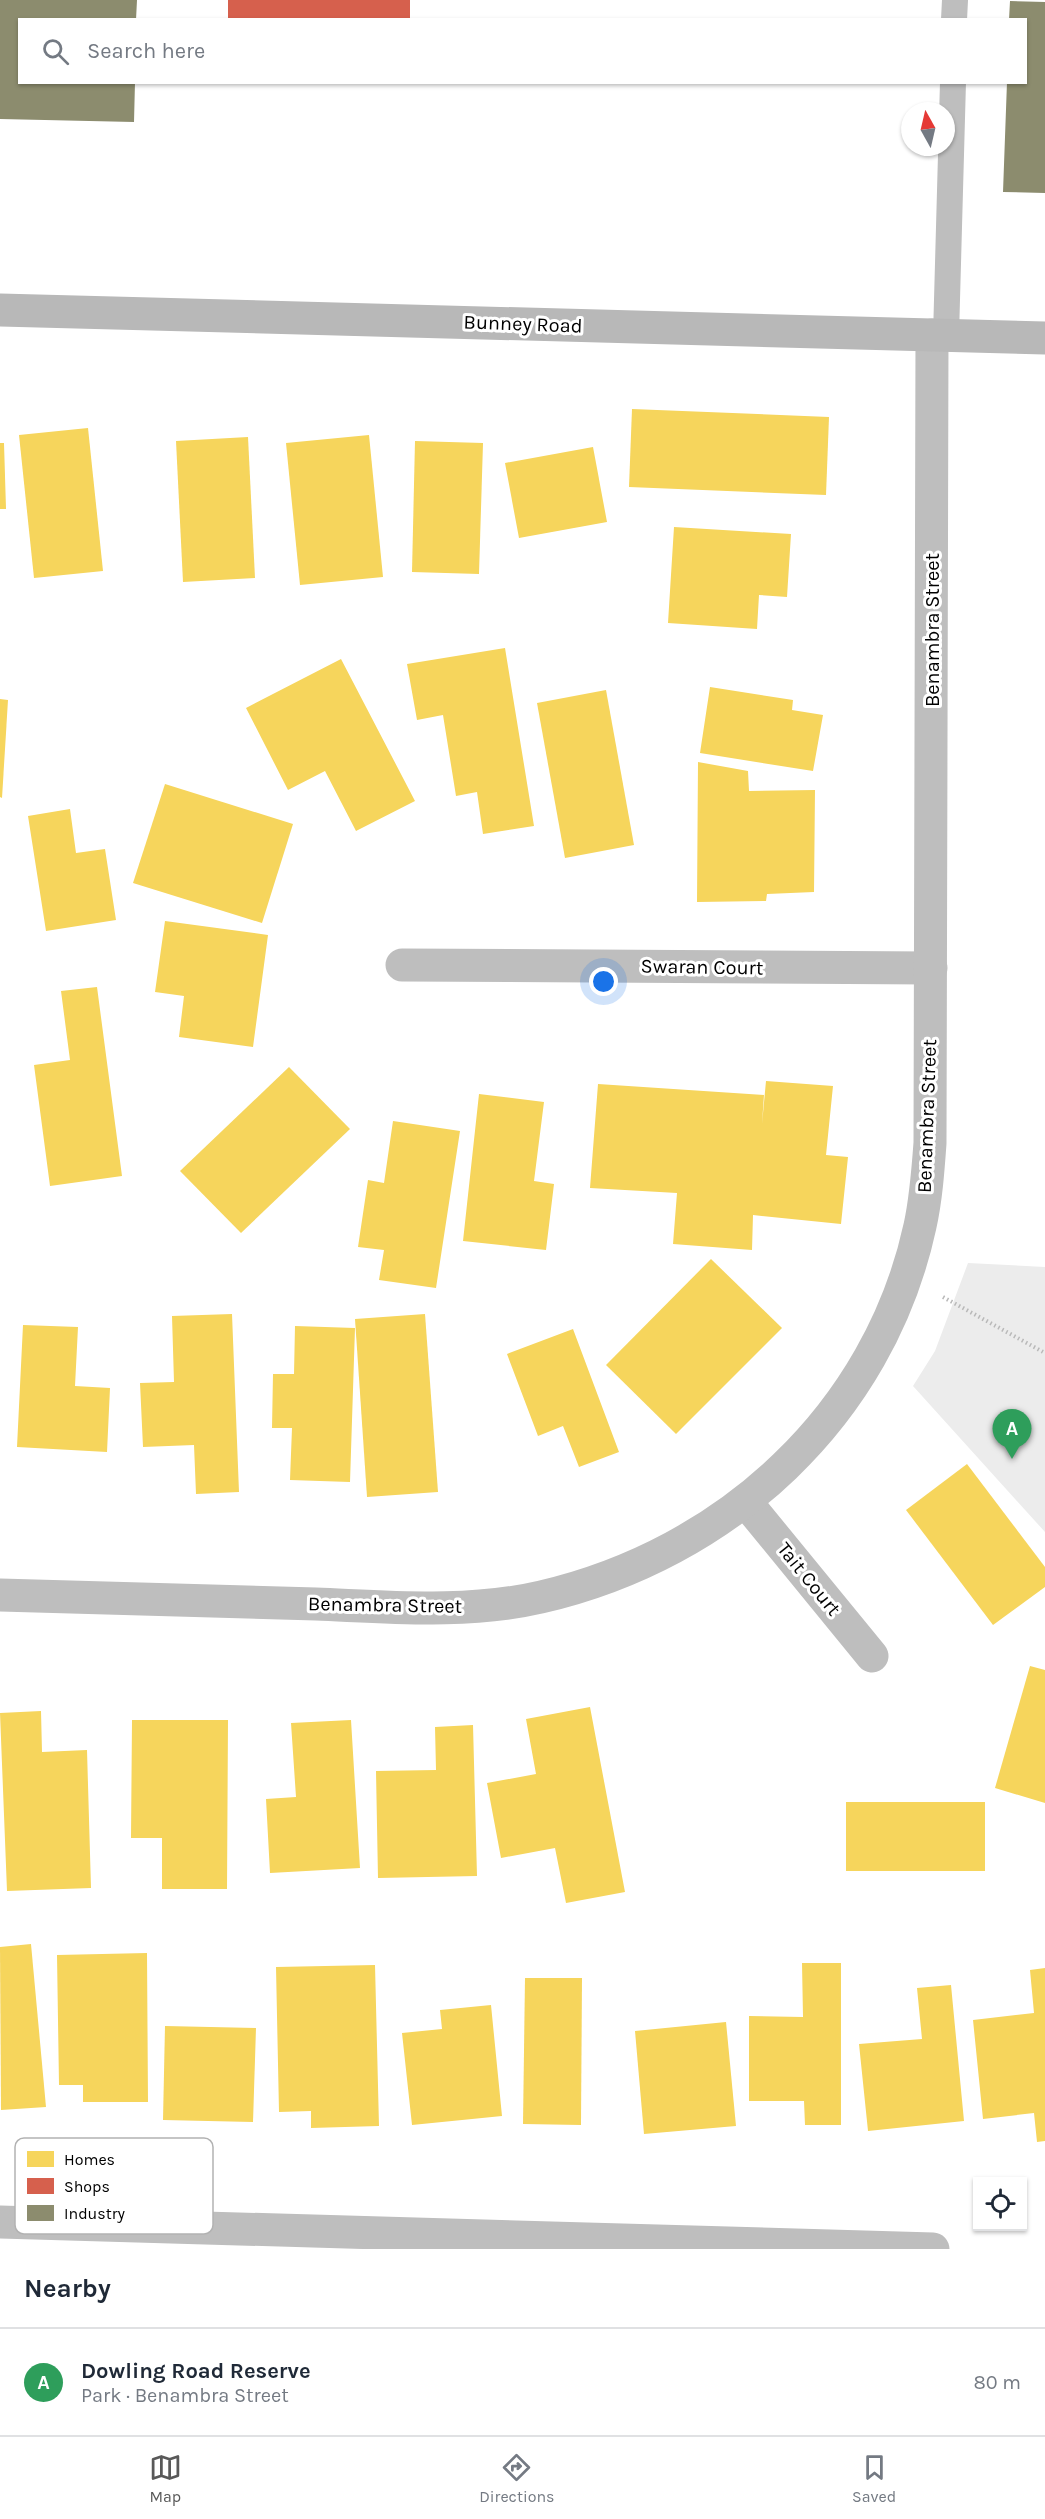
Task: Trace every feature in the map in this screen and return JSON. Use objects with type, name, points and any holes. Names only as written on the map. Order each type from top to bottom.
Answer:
[{"type":"street","name":"Bunney Road","points":[[0,310],[1045,338]]},
{"type":"street","name":"Benambra Street","points":[[0,1595],[454,1609],[540,1598],[620,1574],[691,1539],[746,1502],[803,1449],[853,1388],[889,1321],[906,1276],[920,1227],[927,1186],[930,1143],[939,336]]},
{"type":"street","name":"Swaran Court","points":[[402,965],[931,968]]},
{"type":"street","name":"Tait Court","points":[[746,1502],[872,1656]]},
{"type":"street","points":[[0,2222],[15,2223]]},
{"type":"street","points":[[213,2230],[590,2244],[933,2249]]},
{"type":"lane","points":[[954,18],[955,0]]},
{"type":"lane","points":[[939,336],[953,84]]},
{"type":"path","points":[[906,1276],[1045,1353]]},
{"type":"shaded area","points":[[968,1263],[1045,1267],[1045,1532],[913,1386],[935,1351]]},
{"type":"building: Homes","points":[[632,409],[829,417],[826,495],[629,487]]},
{"type":"building: Homes","points":[[88,428],[103,571],[34,578],[19,435]]},
{"type":"building: Homes","points":[[369,435],[383,577],[300,585],[286,443]]},
{"type":"building: Homes","points":[[248,437],[255,578],[183,582],[176,441]]},
{"type":"building: Homes","points":[[415,441],[483,443],[479,574],[412,572]]},
{"type":"building: Homes","points":[[0,443],[4,443],[6,509],[0,509]]},
{"type":"building: Homes","points":[[593,447],[607,522],[519,538],[505,463]]},
{"type":"building: Homes","points":[[674,527],[791,534],[787,597],[759,595],[757,629],[668,623]]},
{"type":"building: Homes","points":[[505,648],[534,826],[483,834],[477,792],[456,796],[443,715],[417,720],[407,664]]},
{"type":"building: Homes","points":[[341,659],[415,801],[356,831],[325,771],[288,790],[246,708]]},
{"type":"building: Homes","points":[[710,687],[793,700],[792,710],[823,715],[813,771],[700,753]]},
{"type":"building: Homes","points":[[606,690],[634,845],[565,858],[537,703]]},
{"type":"building: Homes","points":[[0,699],[8,700],[2,798],[0,797]]},
{"type":"building: Homes","points":[[698,762],[748,771],[749,791],[815,790],[814,892],[767,894],[766,901],[697,902]]},
{"type":"building: Homes","points":[[165,784],[293,824],[262,923],[133,883]]},
{"type":"building: Homes","points":[[70,809],[76,853],[105,849],[116,920],[46,931],[28,816]]},
{"type":"building: Homes","points":[[165,921],[268,935],[253,1047],[179,1037],[184,996],[155,992]]},
{"type":"building: Homes","points":[[97,987],[122,1176],[50,1186],[34,1065],[70,1060],[61,991]]},
{"type":"building: Homes","points":[[289,1067],[350,1129],[241,1233],[180,1171]]},
{"type":"building: Homes","points":[[766,1081],[833,1086],[826,1155],[848,1157],[841,1224],[753,1215],[752,1250],[673,1244],[677,1193],[590,1188],[598,1084],[764,1095],[762,1124]]},
{"type":"building: Homes","points":[[479,1094],[544,1102],[534,1181],[554,1184],[546,1250],[463,1241]]},
{"type":"building: Homes","points":[[393,1121],[460,1131],[436,1288],[379,1280],[384,1250],[358,1247],[368,1180],[384,1183]]},
{"type":"building: Homes","points":[[711,1259],[782,1328],[676,1434],[606,1365]]},
{"type":"building: Homes","points":[[232,1314],[239,1492],[196,1494],[194,1445],[143,1447],[140,1383],[174,1382],[172,1316]]},
{"type":"building: Homes","points":[[425,1314],[438,1492],[367,1497],[355,1319]]},
{"type":"building: Homes","points":[[23,1325],[78,1327],[75,1386],[110,1388],[107,1452],[17,1447]]},
{"type":"building: Homes","points":[[295,1326],[355,1328],[350,1482],[290,1480],[292,1428],[272,1428],[273,1374],[294,1374]]},
{"type":"building: Homes","points":[[573,1329],[619,1452],[579,1467],[563,1426],[538,1436],[507,1354]]},
{"type":"building: Homes","points":[[967,1464],[1045,1567],[1045,1587],[993,1625],[906,1510]]},
{"type":"building: Homes","points":[[1030,1666],[1045,1670],[1045,1803],[995,1788]]},
{"type":"building: Homes","points":[[590,1707],[625,1892],[566,1903],[555,1848],[501,1858],[487,1783],[536,1774],[526,1719]]},
{"type":"building: Homes","points":[[41,1711],[42,1752],[87,1750],[91,1888],[7,1891],[0,1713]]},
{"type":"building: Homes","points":[[132,1720],[228,1720],[227,1889],[162,1889],[162,1838],[131,1838]]},
{"type":"building: Homes","points":[[351,1720],[360,1868],[270,1873],[266,1799],[296,1797],[291,1723]]},
{"type":"building: Homes","points":[[473,1725],[477,1876],[378,1878],[376,1771],[436,1770],[435,1727]]},
{"type":"building: Homes","points":[[846,1802],[985,1802],[985,1871],[846,1871]]},
{"type":"building: Homes","points":[[31,1944],[46,2107],[1,2110],[0,1947]]},
{"type":"building: Homes","points":[[147,1953],[148,2102],[83,2102],[83,2085],[59,2085],[57,1955]]},
{"type":"building: Homes","points":[[802,1963],[841,1963],[841,2125],[805,2125],[804,2101],[749,2101],[749,2016],[803,2017]]},
{"type":"building: Homes","points":[[375,1965],[379,2126],[311,2128],[311,2111],[279,2112],[276,1967]]},
{"type":"building: Homes","points":[[1045,1968],[1045,2141],[1037,2142],[1034,2113],[983,2119],[973,2020],[1034,2013],[1030,1970]]},
{"type":"building: Homes","points":[[525,1978],[582,1978],[581,2125],[523,2124]]},
{"type":"building: Homes","points":[[951,1985],[964,2121],[868,2131],[859,2044],[922,2039],[917,1988]]},
{"type":"building: Homes","points":[[491,2005],[502,2116],[412,2125],[402,2033],[442,2029],[440,2010]]},
{"type":"building: Homes","points":[[726,2022],[736,2126],[644,2134],[635,2031]]},
{"type":"building: Homes","points":[[165,2026],[256,2028],[253,2122],[163,2120]]},
{"type":"building: Shops","points":[[228,0],[410,0],[410,18],[228,18]]},
{"type":"building: Industry","points":[[0,0],[137,0],[136,18],[18,18],[18,84],[135,84],[134,122],[0,119]]},
{"type":"building: Industry","points":[[1010,1],[1045,2],[1045,193],[1003,192],[1007,84],[1027,84],[1027,18],[1009,18]]},
{"type":"place","name":"Dowling Road Reserve","points":[[1012,1459]]}]
